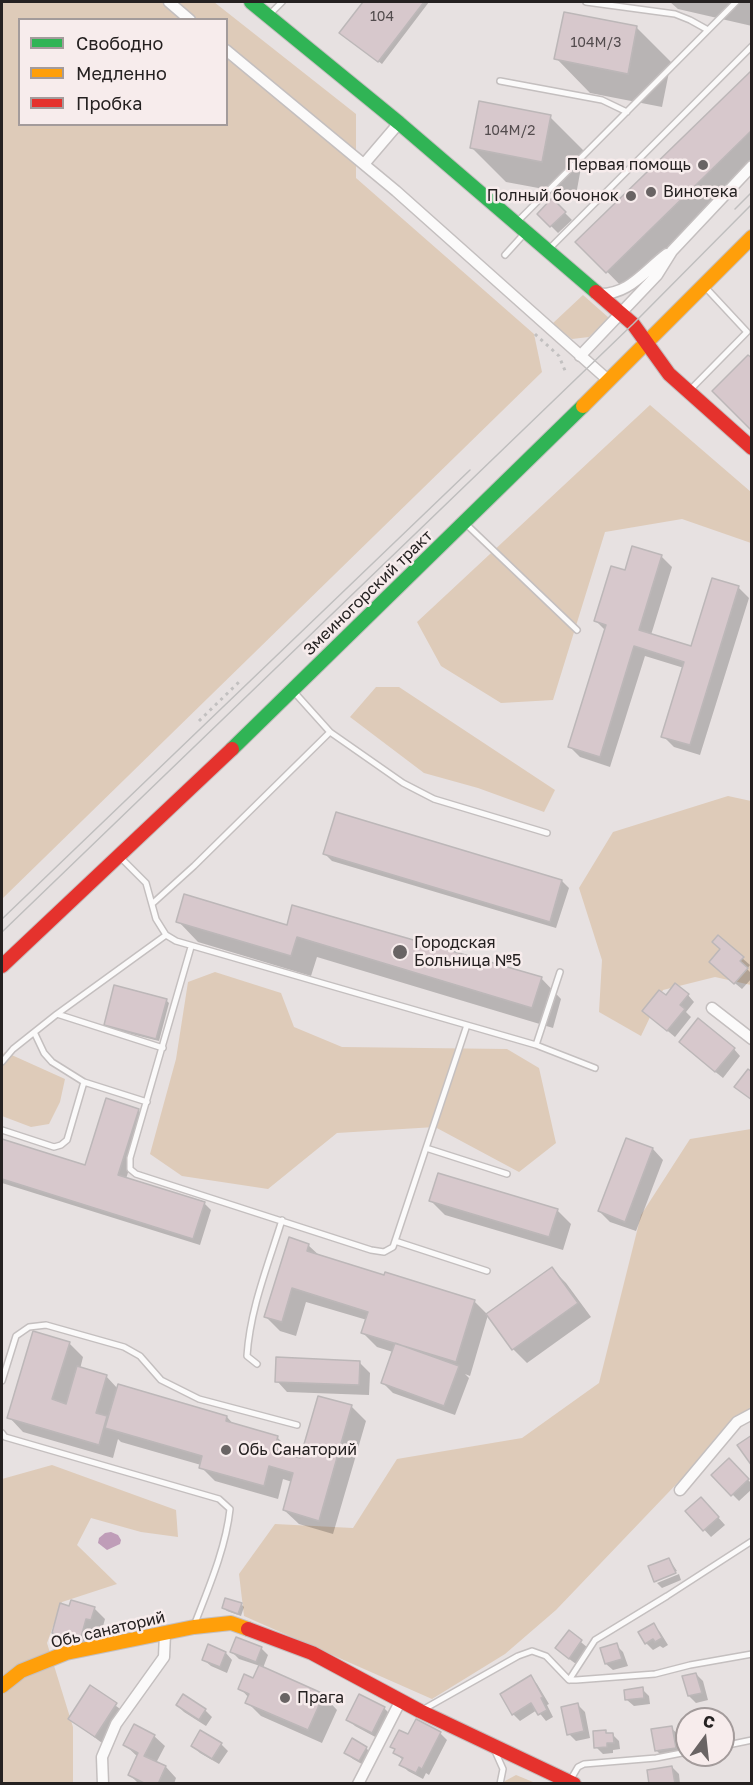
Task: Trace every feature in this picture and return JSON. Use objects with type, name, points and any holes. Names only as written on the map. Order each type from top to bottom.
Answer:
[{"type":"main road","points":[[251,2],[399,123],[633,324],[669,374],[752,448]]},
{"type":"main road","name":"Змеиногорский тракт","points":[[2,966],[292,690],[752,237]]},
{"type":"main road","name":"Обь санаторий","points":[[2,1686],[21,1671],[66,1653],[194,1627],[231,1623],[312,1653],[420,1711],[572,1782]]},
{"type":"street","points":[[169,2],[188,18]]},
{"type":"street","points":[[228,52],[364,164],[608,380]]},
{"type":"street","points":[[364,164],[399,123]]},
{"type":"street","points":[[598,294],[613,294],[625,289],[672,251],[752,166]]},
{"type":"street","points":[[580,356],[657,275],[672,251]]},
{"type":"street","points":[[712,1008],[752,1039]]},
{"type":"street","points":[[680,1490],[737,1422],[752,1414]]},
{"type":"street","points":[[103,1784],[102,1757],[116,1724],[164,1657],[165,1633]]},
{"type":"street","points":[[358,1784],[401,1700]]},
{"type":"lane","points":[[268,16],[282,2]]},
{"type":"lane","points":[[586,2],[675,14],[708,30]]},
{"type":"lane","points":[[505,255],[520,228],[627,112],[736,2]]},
{"type":"lane","points":[[547,251],[752,46]]},
{"type":"lane","points":[[500,81],[602,100],[627,112]]},
{"type":"lane","points":[[688,391],[747,333],[703,285]]},
{"type":"lane","points":[[464,522],[577,630]]},
{"type":"lane","points":[[292,690],[330,732],[404,783],[434,799],[547,833]]},
{"type":"lane","points":[[152,904],[194,866],[330,732]]},
{"type":"lane","points":[[119,856],[146,883],[156,919],[166,935],[176,941],[536,1045],[595,1068]]},
{"type":"lane","points":[[2,1062],[13,1049],[35,1034],[57,1014],[166,935]]},
{"type":"lane","points":[[191,946],[130,1158],[130,1168],[136,1174],[371,1250],[384,1252],[393,1247],[467,1025]]},
{"type":"lane","points":[[536,1045],[560,972]]},
{"type":"lane","points":[[57,1014],[162,1048]]},
{"type":"lane","points":[[35,1034],[44,1053],[52,1062],[84,1082],[147,1102]]},
{"type":"lane","points":[[2,1130],[54,1147],[61,1145],[67,1140],[84,1082]]},
{"type":"lane","points":[[426,1149],[507,1174]]},
{"type":"lane","points":[[257,1364],[247,1356],[248,1339],[254,1309],[282,1220]]},
{"type":"lane","points":[[395,1241],[488,1271]]},
{"type":"lane","points":[[2,1381],[16,1336],[29,1327],[46,1325],[124,1347],[140,1356],[161,1380],[200,1399],[297,1425]]},
{"type":"lane","points":[[2,1433],[4,1437],[219,1499],[230,1509],[228,1524],[194,1627]]},
{"type":"lane","points":[[569,1680],[595,1640],[752,1541]]},
{"type":"lane","points":[[420,1711],[518,1656],[532,1651],[546,1656],[569,1680]]},
{"type":"lane","points":[[569,1680],[655,1674],[752,1654]]},
{"type":"lane","points":[[735,1744],[752,1740]]},
{"type":"lane","points":[[492,1744],[503,1769],[500,1784]]},
{"type":"lane","points":[[572,1782],[578,1767],[584,1764],[675,1754]]},
{"type":"path","points":[[535,334],[559,356],[566,373]]},
{"type":"path","points":[[199,721],[240,681]]},
{"type":"shaded area","points":[[2,2],[214,2],[356,114],[356,178],[534,334],[542,372],[2,899]]},
{"type":"shaded area","points":[[583,295],[609,318],[589,337],[572,339],[552,324]]},
{"type":"shaded area","points":[[650,405],[751,492],[751,543],[682,519],[605,532],[553,700],[501,703],[441,666],[417,622]]},
{"type":"shaded area","points":[[376,687],[399,687],[555,790],[544,812],[478,788],[424,773],[350,717]]},
{"type":"shaded area","points":[[728,796],[751,801],[751,985],[715,977],[663,990],[641,1036],[599,1012],[602,960],[579,888],[613,832]]},
{"type":"shaded area","points":[[215,972],[281,993],[294,1027],[342,1047],[507,1049],[539,1068],[556,1143],[519,1172],[435,1127],[337,1133],[268,1189],[182,1176],[150,1154],[176,1059],[188,982]]},
{"type":"shaded area","points":[[5,1052],[65,1079],[60,1102],[49,1124],[31,1127],[2,1116],[2,1055]]},
{"type":"shaded area","points":[[751,1129],[751,1419],[687,1473],[556,1610],[505,1654],[432,1699],[244,1616],[239,1574],[275,1524],[353,1528],[397,1459],[522,1438],[599,1383],[641,1215],[690,1139]]},
{"type":"shaded area","points":[[52,1465],[176,1510],[178,1537],[141,1532],[91,1518],[77,1545],[117,1584],[62,1602],[47,1643],[73,1727],[73,1783],[2,1784],[2,1479]]},
{"type":"shaded area","points":[[111,1532],[118,1535],[121,1540],[120,1544],[107,1550],[98,1543],[99,1538]]},
{"type":"shaded area","points":[[516,1775],[533,1782],[534,1783],[504,1783]]},
{"type":"building","points":[[363,2],[424,2],[378,62],[339,33]]},
{"type":"building","points":[[564,12],[637,26],[628,74],[554,59]]},
{"type":"building","points":[[752,70],[752,130],[606,273],[575,242]]},
{"type":"building","points":[[479,101],[551,115],[542,162],[470,148]]},
{"type":"building","points":[[552,198],[566,212],[550,227],[537,214]]},
{"type":"building","points":[[748,355],[752,358],[752,431],[712,391]]},
{"type":"building","points":[[632,546],[662,555],[639,630],[691,646],[712,578],[739,586],[690,745],[661,737],[684,662],[634,646],[600,757],[568,747],[606,625],[594,621],[611,566],[625,570]]},
{"type":"building","points":[[336,812],[562,880],[550,922],[323,854]]},
{"type":"building","name":"Городская Больница №5","points":[[184,894],[287,925],[292,905],[542,977],[532,1008],[297,937],[291,956],[176,922]]},
{"type":"building","points":[[718,935],[744,957],[740,961],[748,968],[734,984],[709,962],[720,949],[712,942]]},
{"type":"building","points":[[675,983],[689,994],[680,1005],[685,1009],[667,1031],[642,1011],[659,990],[666,995]]},
{"type":"building","points":[[114,985],[167,999],[156,1039],[104,1025]]},
{"type":"building","points":[[698,1018],[735,1048],[715,1072],[679,1042]]},
{"type":"building","points":[[748,1069],[752,1072],[752,1100],[734,1087]]},
{"type":"building","points":[[106,1098],[139,1109],[118,1175],[205,1202],[193,1239],[2,1179],[2,1139],[85,1165]]},
{"type":"building","points":[[626,1138],[653,1148],[625,1222],[598,1211]]},
{"type":"building","points":[[438,1173],[558,1209],[549,1237],[429,1201]]},
{"type":"building","points":[[289,1237],[309,1244],[307,1251],[475,1300],[456,1362],[361,1333],[368,1312],[292,1288],[282,1322],[264,1317]]},
{"type":"building","points":[[552,1267],[578,1303],[512,1350],[486,1314]]},
{"type":"building","points":[[33,1331],[70,1342],[52,1399],[66,1404],[77,1366],[107,1375],[96,1413],[107,1416],[99,1445],[7,1418]]},
{"type":"building","points":[[395,1343],[459,1366],[444,1406],[381,1383]]},
{"type":"building","points":[[276,1357],[360,1361],[359,1385],[275,1382]]},
{"type":"building","points":[[118,1384],[227,1416],[226,1421],[278,1436],[274,1451],[300,1458],[318,1396],[352,1405],[319,1521],[283,1510],[293,1473],[269,1466],[264,1486],[199,1468],[202,1456],[105,1428]]},
{"type":"building","points":[[752,1435],[752,1466],[737,1445]]},
{"type":"building","points":[[729,1458],[749,1479],[731,1496],[711,1475]]},
{"type":"building","points":[[701,1497],[719,1517],[703,1531],[685,1511]]},
{"type":"building","points":[[669,1558],[676,1573],[654,1582],[648,1566]]},
{"type":"building","points":[[225,1598],[242,1603],[238,1614],[222,1608]]},
{"type":"building","points":[[71,1600],[95,1607],[91,1620],[86,1619],[80,1641],[52,1633],[60,1603],[69,1606]]},
{"type":"building","points":[[654,1623],[662,1638],[655,1642],[653,1639],[645,1644],[638,1632]]},
{"type":"building","points":[[569,1630],[582,1640],[569,1659],[555,1648]]},
{"type":"building","points":[[236,1637],[262,1647],[256,1662],[230,1652]]},
{"type":"building","points":[[617,1643],[622,1659],[605,1664],[600,1648]]},
{"type":"building","points":[[208,1644],[226,1652],[220,1667],[202,1660]]},
{"type":"building","name":"Прага","points":[[259,1665],[324,1694],[308,1730],[245,1703],[249,1694],[238,1689],[244,1674],[253,1678]]},
{"type":"building","points":[[696,1673],[702,1693],[688,1696],[682,1676]]},
{"type":"building","points":[[531,1675],[547,1710],[538,1715],[531,1703],[512,1715],[500,1694]]},
{"type":"building","points":[[90,1685],[117,1703],[95,1737],[68,1719]]},
{"type":"building","points":[[643,1687],[644,1698],[625,1700],[624,1690]]},
{"type":"building","points":[[183,1694],[206,1709],[199,1720],[176,1705]]},
{"type":"building","points":[[359,1694],[385,1707],[372,1733],[346,1720]]},
{"type":"building","points":[[578,1703],[584,1731],[567,1735],[561,1707]]},
{"type":"building","points":[[416,1719],[441,1732],[422,1769],[419,1767],[416,1773],[399,1765],[403,1758],[393,1753],[395,1749],[390,1747],[399,1730],[408,1734]]},
{"type":"building","points":[[134,1724],[155,1735],[144,1756],[166,1766],[158,1784],[146,1784],[128,1775],[138,1753],[123,1745]]},
{"type":"building","points":[[672,1726],[675,1748],[655,1751],[651,1729]]},
{"type":"building","points":[[200,1730],[222,1743],[212,1759],[191,1746]]},
{"type":"building","points":[[606,1730],[606,1733],[613,1733],[614,1743],[607,1743],[607,1747],[594,1748],[593,1731]]},
{"type":"building","points":[[352,1738],[367,1747],[359,1761],[344,1753]]},
{"type":"building","points":[[672,1766],[675,1784],[649,1784],[647,1770]]},
{"type":"tram line","points":[[735,209],[752,192]]},
{"type":"tram line","points":[[2,932],[633,324],[752,204]]},
{"type":"tram line","points":[[2,919],[470,470]]},
{"type":"traffic: fast","points":[[251,2],[399,123],[596,292]]},
{"type":"traffic: fast","points":[[232,749],[583,406]]},
{"type":"traffic: slow","points":[[583,406],[752,237]]},
{"type":"traffic: slow","points":[[2,1686],[21,1671],[66,1653],[194,1627],[231,1623],[248,1629]]},
{"type":"traffic: jam","points":[[596,292],[633,324],[669,374],[752,448]]},
{"type":"traffic: jam","points":[[2,966],[232,749]]},
{"type":"traffic: jam","points":[[248,1629],[312,1653],[420,1711],[574,1784]]},
{"type":"place","name":"Первая помощь","points":[[703,165]]},
{"type":"place","name":"Винотека","points":[[651,192]]},
{"type":"place","name":"Полный бочонок","points":[[631,196]]},
{"type":"place","name":"Городская Больница №5","points":[[400,952]]},
{"type":"place","name":"Обь Санаторий","points":[[226,1450]]},
{"type":"place","name":"Прага","points":[[285,1698]]}]
